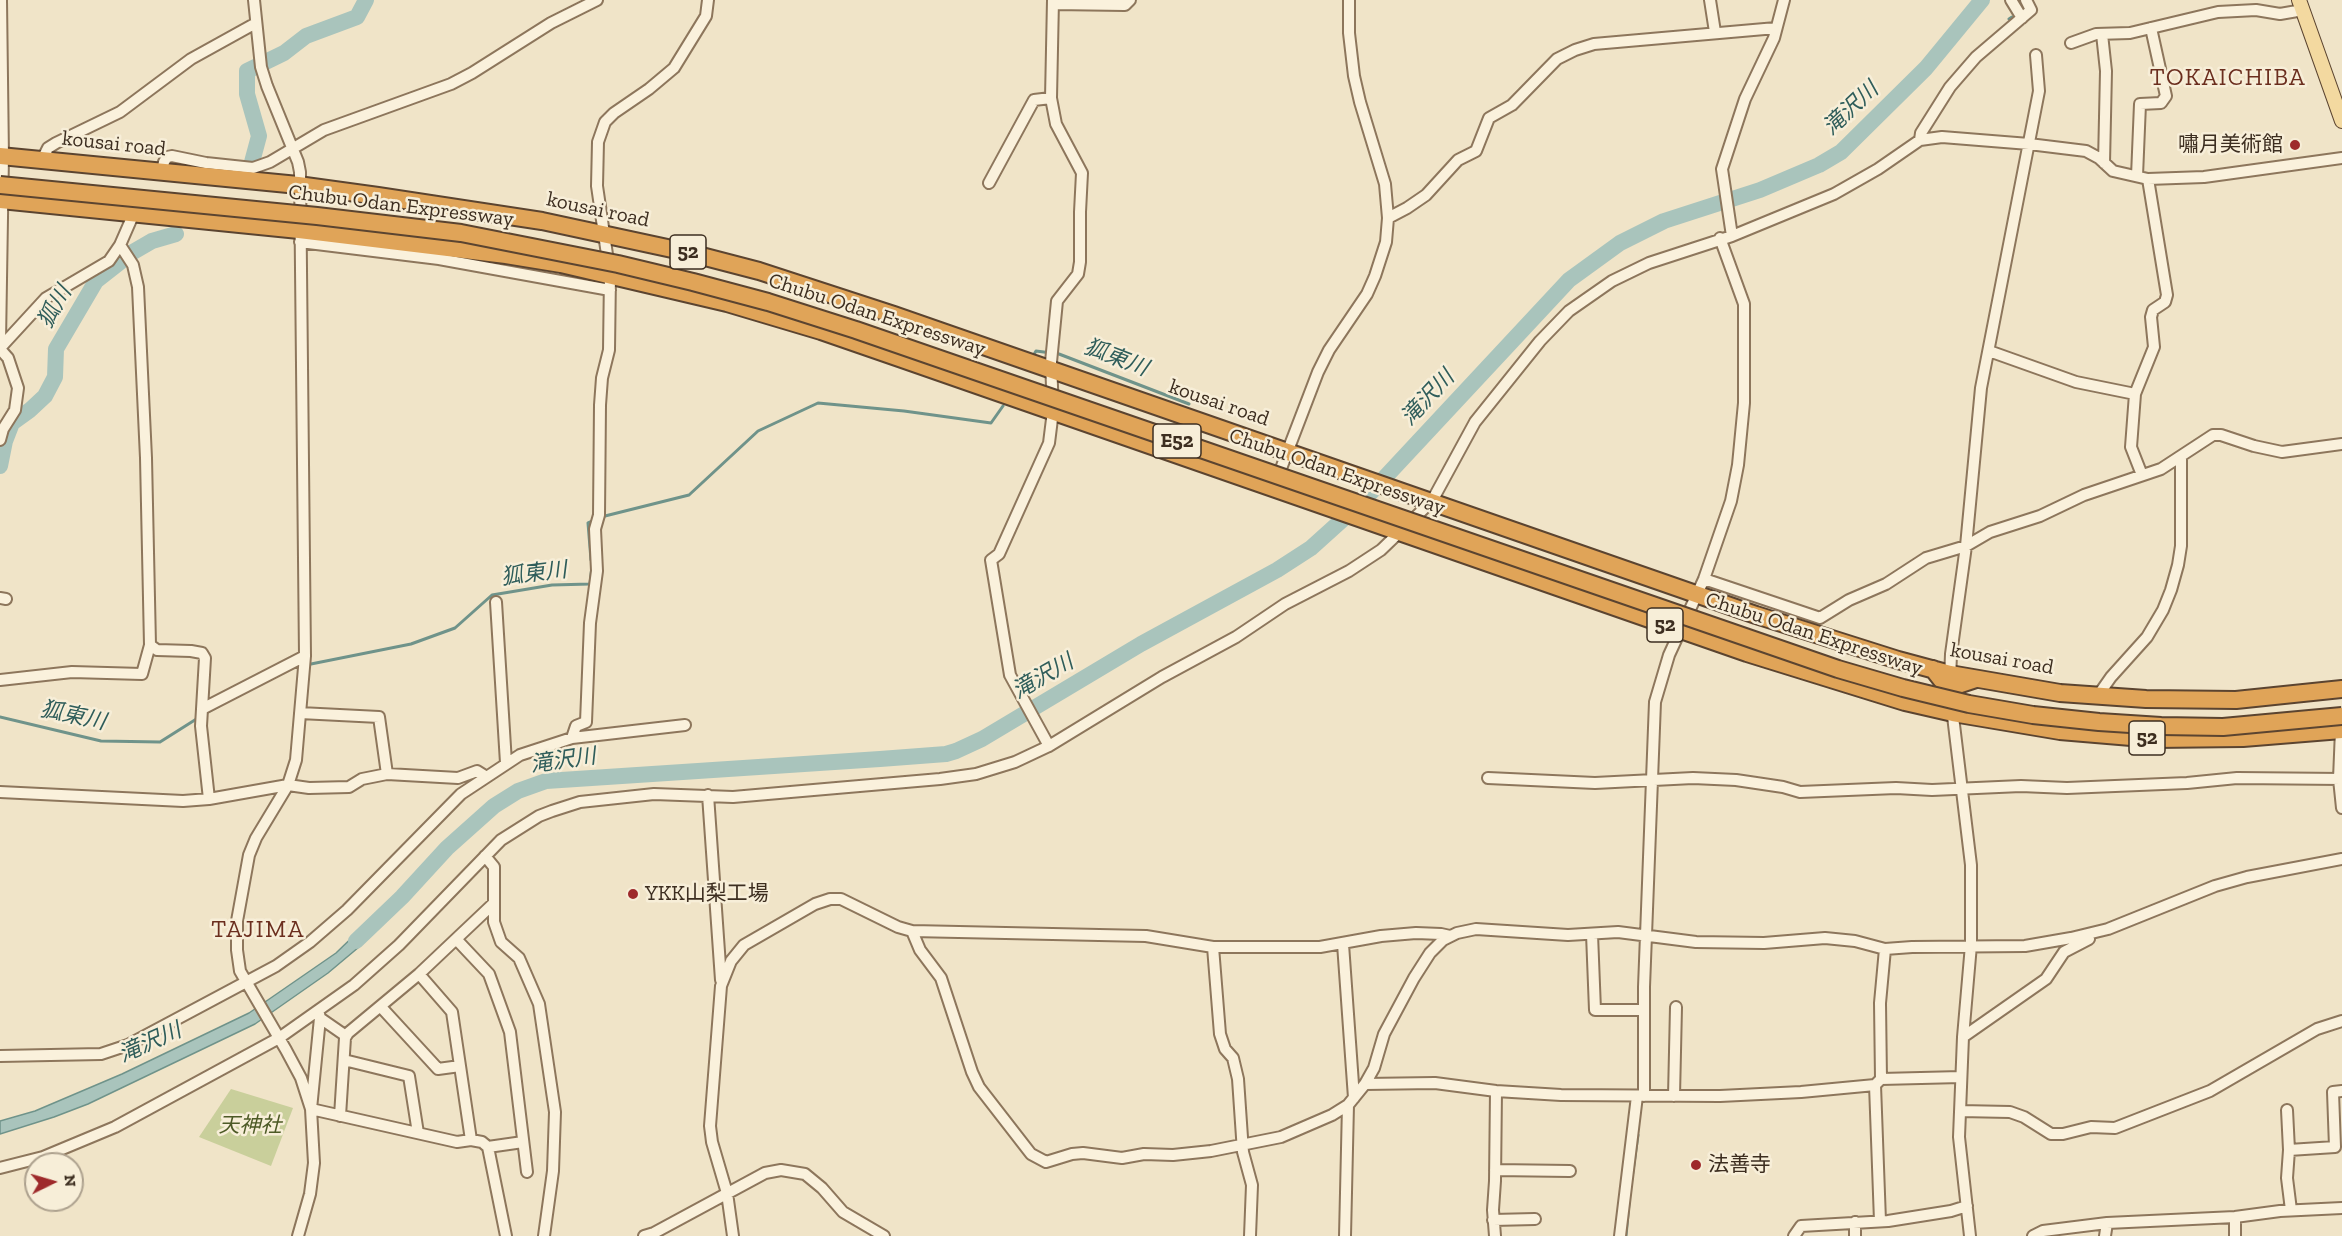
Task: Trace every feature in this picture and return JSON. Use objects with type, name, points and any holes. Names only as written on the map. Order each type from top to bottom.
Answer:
[{"type":"highway","name":"kousai road","points":[[2,156],[298,185],[488,212],[605,233],[759,271],[1052,366],[1432,501],[1700,586],[1818,635],[1950,674],[2097,696],[2169,700],[2236,700],[2342,689]]},
{"type":"highway","name":"52","points":[[1,188],[60,206],[134,213],[299,236],[506,255],[610,283],[727,303],[821,331],[1680,630],[1847,684],[1953,713],[2060,731],[2156,739],[2243,738],[2342,726]]},
{"type":"highway","name":"Chubu Odan Expressway","points":[[1,188],[329,218],[450,232],[561,252],[693,282],[768,302],[856,330],[1838,669],[1903,688],[1969,704],[2066,718],[2161,726],[2342,726]]},
{"type":"highway","points":[[1933,669],[1951,692],[1958,686],[1976,679]]},
{"type":"main road","points":[[2301,5],[2342,121]]},
{"type":"street","points":[[0,342],[1,0]]},
{"type":"street","points":[[254,0],[261,67],[298,162],[305,657],[296,760],[288,785],[256,838],[249,855],[237,921],[237,950],[240,971],[301,1078],[311,1109]]},
{"type":"street","points":[[162,171],[167,157],[172,156],[206,163],[254,168],[270,162],[324,130],[451,84],[551,22],[597,0]]},
{"type":"street","points":[[572,738],[576,726],[586,722],[590,623],[597,571],[595,529],[599,515],[600,405],[602,378],[609,350],[610,283],[597,186],[600,131],[614,113],[649,89],[674,68],[705,16],[708,0]]},
{"type":"street","points":[[1046,742],[1010,675],[992,560],[999,554],[1049,443],[1053,411],[1052,366],[1057,301],[1078,274],[1080,262],[1082,173],[1056,124],[1051,98],[1054,2],[1125,5],[1130,0]]},
{"type":"street","points":[[1274,488],[1322,365],[1367,294],[1386,242],[1388,218],[1386,184],[1362,112],[1354,76],[1349,33],[1349,0]]},
{"type":"street","points":[[1710,0],[1715,32]]},
{"type":"street","points":[[1732,233],[1722,170],[1724,160],[1745,99],[1776,28],[1784,0]]},
{"type":"street","points":[[2011,0],[2022,18]]},
{"type":"street","points":[[1920,140],[1921,133],[1950,87],[1976,57],[2031,10],[2026,0]]},
{"type":"street","points":[[2071,43],[2102,34],[2130,33],[2218,12],[2256,10],[2280,14],[2301,5]]},
{"type":"street","points":[[42,159],[48,148],[120,112],[190,59],[256,23]]},
{"type":"street","points":[[2142,475],[2131,447],[2135,394],[2154,347],[2151,317],[2153,310],[2165,302],[2167,295],[2142,177],[2140,104],[2161,103],[2166,96],[2151,27]]},
{"type":"street","points":[[1388,218],[1426,195],[1458,160],[1476,151],[1489,118],[1512,105],[1557,59],[1594,44],[1776,28]]},
{"type":"street","points":[[2102,34],[2106,71],[2104,163]]},
{"type":"street","points":[[1970,1236],[1961,1168],[1960,1111],[1963,1037],[1971,945],[1971,865],[1950,674],[1966,546],[1981,388],[2039,91],[2036,55]]},
{"type":"street","points":[[989,183],[1034,100],[1051,98]]},
{"type":"street","points":[[0,1168],[43,1157],[115,1127],[319,1014],[399,945],[501,840],[539,816],[580,802],[654,794],[733,797],[940,779],[976,774],[1005,765],[1236,637],[1285,604],[1348,571],[1382,550],[1432,501],[1475,422],[1540,341],[1569,311],[1612,281],[1649,263],[1834,194],[1878,169],[1920,140],[1942,137],[2086,151],[2113,171],[2142,177],[2204,177],[2342,158]]},
{"type":"street","points":[[0,440],[3,429],[15,410],[18,388],[8,358],[0,348],[46,298],[109,261],[121,245],[134,213]]},
{"type":"street","points":[[1620,1236],[1641,1096],[1654,702],[1669,655],[1700,586],[1731,501],[1738,465],[1744,403],[1744,304],[1720,238]]},
{"type":"street","points":[[2,680],[72,672],[142,674],[150,645],[145,435],[138,286],[132,266],[121,245]]},
{"type":"street","points":[[1989,351],[2076,382],[2135,394]]},
{"type":"street","points":[[1700,586],[1820,618],[1849,600],[1886,584],[1926,558],[1966,546],[1990,532],[2040,516],[2084,495],[2161,469],[2213,435],[2221,435],[2282,452],[2342,444]]},
{"type":"street","points":[[2097,696],[2147,637],[2171,591],[2181,546],[2181,457]]},
{"type":"street","points":[[496,602],[506,763]]},
{"type":"street","points":[[150,645],[157,650],[202,653],[205,658],[201,726],[209,800]]},
{"type":"street","points":[[202,710],[305,657]]},
{"type":"street","points":[[300,713],[379,717],[387,774]]},
{"type":"street","points":[[0,1056],[101,1054],[128,1046],[248,986],[317,936],[378,879],[461,794],[506,763],[520,755],[557,741],[685,725]]},
{"type":"street","points":[[2342,726],[2340,779],[2342,808]]},
{"type":"street","points":[[0,792],[141,800],[209,800],[288,785],[309,788],[349,787],[362,779],[387,774],[458,778],[477,771],[485,776]]},
{"type":"street","points":[[1488,778],[1595,783],[1693,778],[1736,780],[1800,792],[2021,786],[2077,788],[2187,783],[2237,778],[2340,779]]},
{"type":"street","points":[[708,795],[721,986],[710,1126],[712,1142],[727,1192],[733,1236]]},
{"type":"street","points":[[485,856],[494,867],[494,922],[501,942],[519,958],[539,1004],[541,1016],[555,1112],[553,1171],[544,1236]]},
{"type":"street","points":[[1963,1037],[2046,980],[2064,952],[2108,929],[2216,886],[2247,877],[2342,859]]},
{"type":"street","points":[[721,986],[731,962],[744,945],[815,904],[830,899],[841,899],[893,924],[912,930],[1146,936],[1213,947],[1320,947],[1381,936],[1424,933],[1450,936]]},
{"type":"street","points":[[340,1116],[346,1036],[418,974],[493,904]]},
{"type":"street","points":[[912,930],[920,950],[941,978],[979,1087],[1036,1158],[1046,1162],[1083,1153],[1111,1158],[1144,1154],[1173,1155],[1242,1145],[1281,1137],[1332,1115],[1351,1101],[1365,1084],[1374,1068],[1384,1034],[1430,953],[1450,936],[1476,929],[1568,935],[1618,932],[1696,942],[1764,943],[1825,938],[1855,941],[1885,949],[1971,945],[2025,946],[2108,929]]},
{"type":"street","points":[[1592,934],[1595,1010],[1644,1010]]},
{"type":"street","points":[[456,939],[489,974],[510,1032],[527,1172]]},
{"type":"street","points":[[1343,944],[1351,1101],[1345,1236]]},
{"type":"street","points":[[1213,947],[1220,1034],[1226,1049],[1233,1058],[1237,1073],[1242,1145],[1252,1185],[1250,1236]]},
{"type":"street","points":[[1880,1221],[1878,1082],[1880,1003],[1885,949]]},
{"type":"street","points":[[418,974],[452,1012],[471,1140]]},
{"type":"street","points":[[381,1007],[438,1069],[460,1066]]},
{"type":"street","points":[[1674,1096],[1676,1007]]},
{"type":"street","points":[[319,1014],[346,1036]]},
{"type":"street","points":[[298,1236],[310,1194],[314,1163],[311,1109],[319,1014]]},
{"type":"street","points":[[1960,1111],[2010,1112],[2024,1117],[2051,1134],[2063,1134],[2091,1127],[2115,1128],[2210,1091],[2317,1029],[2342,1021]]},
{"type":"street","points":[[344,1060],[410,1076],[418,1133]]},
{"type":"street","points":[[1365,1084],[1435,1083],[1496,1091],[1561,1095],[1674,1096],[1801,1092],[1878,1082],[1961,1077]]},
{"type":"street","points":[[1495,1236],[1493,1220],[1496,1091]]},
{"type":"street","points":[[2289,1150],[2335,1147],[2333,1092],[2342,1091]]},
{"type":"street","points":[[311,1109],[457,1142],[471,1140],[482,1142],[488,1147],[506,1236]]},
{"type":"street","points":[[2287,1110],[2289,1150],[2287,1178],[2291,1210]]},
{"type":"street","points":[[488,1147],[523,1142]]},
{"type":"street","points":[[1495,1170],[1570,1171]]},
{"type":"street","points":[[644,1236],[654,1233],[765,1173],[794,1171],[813,1180],[843,1212],[884,1236]]},
{"type":"street","points":[[1794,1236],[1801,1226],[1880,1221],[1951,1211],[1967,1206]]},
{"type":"street","points":[[2033,1236],[2043,1231],[2107,1223],[2235,1217],[2291,1210],[2342,1208]]},
{"type":"street","points":[[2235,1217],[2235,1236]]},
{"type":"street","points":[[1493,1220],[1535,1219]]},
{"type":"street","points":[[1855,1222],[1855,1236]]},
{"type":"street","points":[[2105,1236],[2107,1223]]},
{"type":"green space","name":"天神社","points":[[231,1089],[293,1108],[271,1166],[199,1137]]},
{"type":"water","points":[[368,922],[377,929],[359,947],[328,973],[255,1024],[88,1104],[0,1134],[0,1121],[35,1111],[122,1074],[249,1013],[336,953]]},
{"type":"waterway","name":"狐川","points":[[252,162],[259,136],[247,94],[247,71],[284,53],[306,36],[357,17],[366,0]]},
{"type":"waterway","name":"滝沢川","points":[[356,941],[402,897],[447,848],[494,806],[518,791],[546,781],[946,754],[982,739],[1141,644],[1277,570],[1311,548],[1362,502],[1569,280],[1620,243],[1664,221],[1760,190],[1819,165],[1841,152],[1926,68],[1982,0]]},
{"type":"waterway","name":"狐川","points":[[0,466],[5,441],[12,423],[45,396],[55,377],[56,349],[96,281],[133,252],[152,241],[176,234]]},
{"type":"waterway","name":"狐東川","points":[[1033,356],[1036,351],[1059,354],[1189,404]]},
{"type":"waterway","name":"狐東川","points":[[601,517],[689,495],[758,431],[818,403],[904,411],[991,423],[1003,406]]},
{"type":"waterway","name":"狐東川","points":[[591,560],[588,523],[595,520]]},
{"type":"waterway","name":"狐東川","points":[[291,668],[411,644],[455,628],[492,595],[552,585],[590,584],[592,566]]},
{"type":"waterway","name":"狐東川","points":[[204,714],[219,706]]},
{"type":"waterway","name":"狐東川","points":[[0,717],[101,741],[160,742],[198,718]]},
{"type":"waterway","points":[[1631,1185],[1638,1135]]},
{"type":"waterway","points":[[1626,1236],[1629,1203]]},
{"type":"place","name":"嘯月美術館","points":[[2295,145]]},
{"type":"place","name":"YKK山梨工場","points":[[633,894]]},
{"type":"place","name":"法善寺","points":[[1696,1165]]},
{"type":"district","name":"TOKAICHIBA","points":[[2228,78]]},
{"type":"district","name":"TAJIMA","points":[[258,930]]}]
